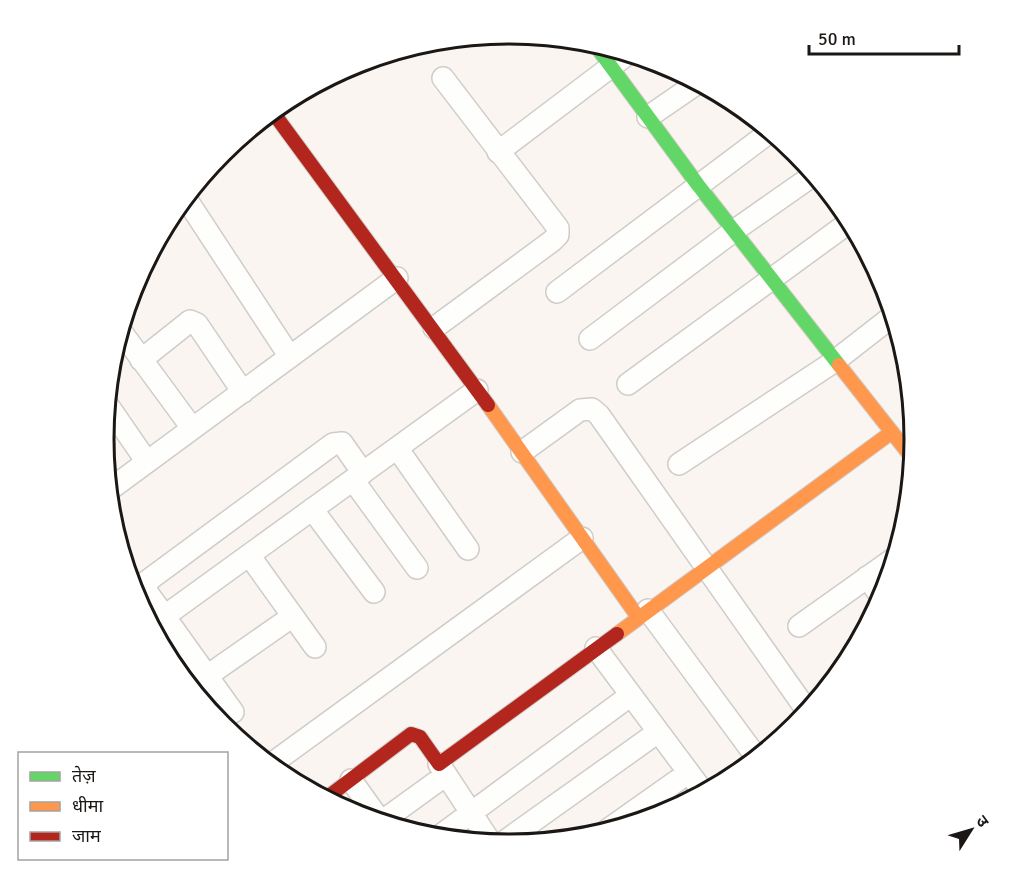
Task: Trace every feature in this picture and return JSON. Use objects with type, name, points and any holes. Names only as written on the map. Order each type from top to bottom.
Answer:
[{"type":"street","points":[[603,55],[698,185],[773,277],[835,361],[905,448]]},
{"type":"street","points":[[498,152],[620,59]]},
{"type":"street","points":[[434,328],[558,235],[555,221],[498,152],[443,78]]},
{"type":"street","points":[[648,117],[691,88]]},
{"type":"street","points":[[278,119],[434,328],[582,538],[752,751]]},
{"type":"street","points":[[557,292],[764,137]]},
{"type":"street","points":[[590,339],[735,230],[808,179]]},
{"type":"street","points":[[191,206],[290,357]]},
{"type":"street","points":[[628,384],[843,227]]},
{"type":"street","points":[[116,484],[397,278]]},
{"type":"street","points":[[141,360],[190,321],[197,324],[243,392]]},
{"type":"street","points":[[679,464],[835,361],[887,321]]},
{"type":"street","points":[[127,339],[192,428]]},
{"type":"street","points":[[158,621],[477,390]]},
{"type":"street","points":[[522,452],[580,410],[592,409],[803,705]]},
{"type":"street","points":[[115,415],[147,462]]},
{"type":"street","points":[[388,816],[596,648],[706,570],[892,432]]},
{"type":"street","points":[[156,616],[147,592],[146,582],[333,444],[342,443],[358,476],[417,568]]},
{"type":"street","points":[[397,448],[468,549]]},
{"type":"street","points":[[312,509],[374,592]]},
{"type":"street","points":[[278,759],[582,538]]},
{"type":"street","points":[[249,555],[315,647]]},
{"type":"street","points":[[799,626],[884,565]]},
{"type":"street","points":[[867,577],[875,589]]},
{"type":"street","points":[[207,676],[293,616]]},
{"type":"street","points":[[160,623],[207,676],[233,712]]},
{"type":"street","points":[[596,648],[699,786]]},
{"type":"street","points":[[448,829],[631,696]]},
{"type":"street","points":[[515,834],[658,732]]},
{"type":"street","points":[[333,793],[411,734],[420,737],[485,834]]},
{"type":"street","points":[[625,817],[688,773]]},
{"type":"street","points":[[351,780],[372,810]]},
{"type":"traffic: fast","points":[[602,55],[698,185],[839,365]]},
{"type":"traffic: slow","points":[[839,365],[905,448]]},
{"type":"traffic: slow","points":[[488,405],[638,617]]},
{"type":"traffic: slow","points":[[617,634],[892,432]]},
{"type":"traffic: jam","points":[[278,119],[488,405]]},
{"type":"traffic: jam","points":[[333,793],[411,734],[420,737],[439,764],[617,634]]}]
